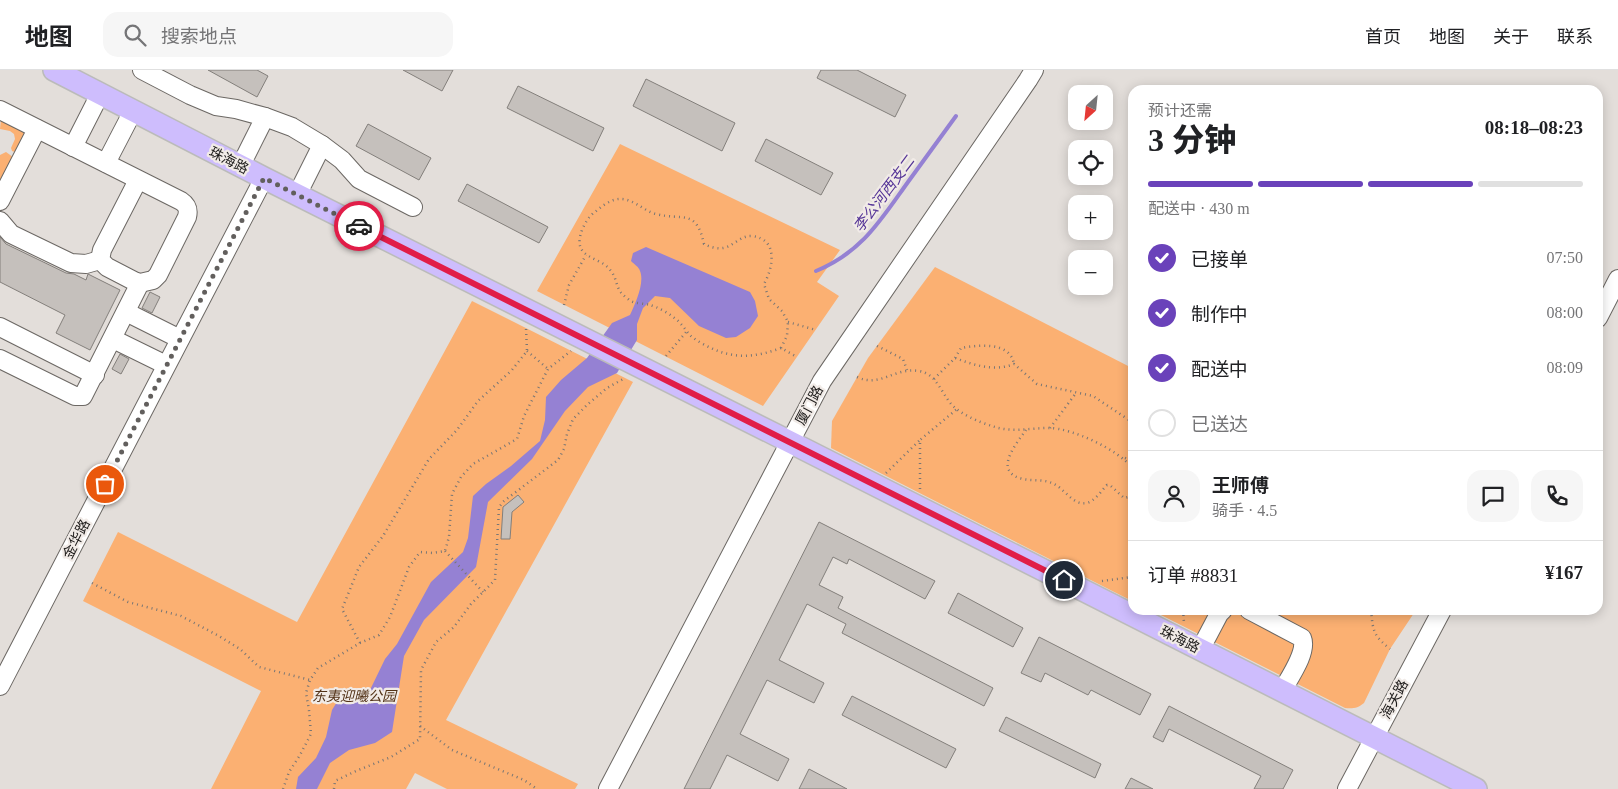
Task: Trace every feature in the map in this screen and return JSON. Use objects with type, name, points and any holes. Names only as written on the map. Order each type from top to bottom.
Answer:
[{"type":"main road","name":"珠海路","points":[[54,70],[297,195],[579,346],[628,370],[790,442],[1128,613]]},
{"type":"main road","name":"珠海路","points":[[1131,615],[1476,789]]},
{"type":"street","points":[[142,70],[216,106],[265,117],[292,127],[322,145],[342,160],[359,179],[413,207]]},
{"type":"street","name":"厦门路","points":[[608,789],[822,381],[1034,70]]},
{"type":"street","points":[[73,147],[100,94]]},
{"type":"street","points":[[0,110],[185,204],[188,212],[158,275],[147,283],[140,283],[107,267],[100,260]]},
{"type":"street","points":[[106,163],[133,111]]},
{"type":"street","points":[[240,166],[265,117]]},
{"type":"street","points":[[0,201],[37,129]]},
{"type":"street","points":[[297,195],[322,145]]},
{"type":"street","name":"金华路","points":[[0,686],[264,178]]},
{"type":"street","points":[[100,260],[102,250],[138,180]]},
{"type":"street","points":[[0,221],[11,234],[72,263],[86,264],[100,260]]},
{"type":"street","points":[[1603,308],[1618,280]]},
{"type":"street","points":[[0,359],[77,398],[85,394],[140,283]]},
{"type":"street","points":[[126,312],[180,339]]},
{"type":"street","points":[[0,326],[95,375]]},
{"type":"street","points":[[113,339],[166,365]]},
{"type":"street","points":[[1200,650],[1218,615]]},
{"type":"street","points":[[1258,615],[1302,638],[1304,644],[1303,651],[1282,691]]},
{"type":"street","name":"海关路","points":[[1346,789],[1439,615]]},
{"type":"path","points":[[622,199],[633,202],[650,213],[667,217],[685,217],[695,222],[702,234],[704,244],[712,248],[724,248],[740,238],[752,236],[768,244],[771,251],[772,259],[764,284],[769,299],[782,312],[788,322],[787,336],[781,348],[766,354],[741,356],[718,351],[692,337],[674,317],[651,305],[630,301],[618,290],[611,271],[605,264],[591,259],[586,254],[583,252],[580,244],[580,235],[584,224],[591,214],[602,206],[614,200],[622,199]]},
{"type":"path","points":[[564,305],[569,285],[586,254]]},
{"type":"path","points":[[788,322],[816,330]]},
{"type":"path","points":[[360,643],[342,609],[359,567],[384,536],[429,459],[457,430],[478,401],[512,370],[527,351],[526,328]]},
{"type":"path","points":[[666,356],[687,331]]},
{"type":"path","points":[[445,551],[449,537],[452,494],[461,477],[473,464],[517,439],[524,416],[548,369],[579,346]]},
{"type":"path","points":[[877,346],[903,359],[907,370]]},
{"type":"path","points":[[934,379],[955,358],[961,348],[974,346],[1002,347],[1012,357],[1014,364],[1037,384],[1093,396],[1128,419]]},
{"type":"path","points":[[781,348],[796,358]]},
{"type":"path","points":[[527,351],[548,369]]},
{"type":"path","points":[[955,358],[977,367],[1006,367],[1014,364]]},
{"type":"path","points":[[334,789],[336,781],[391,757],[420,739],[421,670],[436,642],[454,627],[471,604],[495,580],[499,507],[504,501],[558,460],[564,449],[566,434],[573,419],[628,370]]},
{"type":"path","points":[[857,377],[867,381],[874,381],[907,370],[928,374],[934,379],[953,406],[994,427],[1016,431],[1061,429],[1113,450],[1128,459]]},
{"type":"path","points":[[1050,428],[1077,393]]},
{"type":"path","points":[[884,475],[920,440],[957,409]]},
{"type":"path","points":[[1026,430],[1009,454],[1007,465],[1012,474],[1022,479],[1054,484],[1074,500],[1085,503],[1094,500],[1107,485],[1111,486],[1124,498],[1128,497]]},
{"type":"path","points":[[920,440],[920,493]]},
{"type":"path","points":[[1124,457],[1128,462]]},
{"type":"path","points":[[283,789],[288,772],[311,734],[310,710],[306,693],[310,680],[318,668],[379,634],[390,617],[409,567],[420,552],[433,553],[445,551]]},
{"type":"path","points":[[445,551],[483,593]]},
{"type":"path","points":[[1095,582],[1128,578]]},
{"type":"path","points":[[92,583],[128,602],[181,616],[219,636],[240,650],[259,667],[310,680]]},
{"type":"path","points":[[1184,615],[1185,627]]},
{"type":"path","points":[[1371,615],[1373,631],[1381,642],[1390,649]]},
{"type":"path","points":[[420,726],[452,750],[524,780],[537,789]]},
{"type":"green space","points":[[1,119],[26,131],[27,135],[17,153],[12,151],[11,148],[15,139],[14,134],[0,129]]},
{"type":"green space","points":[[620,144],[840,250],[817,282],[839,296],[763,406],[537,291]]},
{"type":"green space","points":[[6,152],[13,157],[0,190],[0,155]]},
{"type":"green space","points":[[935,267],[1128,366],[1128,599],[831,448],[832,421],[868,358]]},
{"type":"green space","name":"东夷迎曦公园","points":[[472,301],[633,382],[446,720],[578,784],[575,789],[447,789],[415,773],[406,789],[211,789],[261,691],[83,601],[118,532],[297,622]]},
{"type":"green space","points":[[1161,615],[1413,615],[1390,649],[1364,703],[1357,707],[1345,708]]},
{"type":"shaded area","points":[[646,247],[750,292],[755,301],[758,316],[750,328],[736,337],[726,338],[699,326],[670,298],[655,296],[643,308],[637,324],[637,340],[617,373],[588,387],[565,411],[532,459],[488,502],[476,567],[424,620],[404,656],[392,732],[375,743],[349,750],[330,763],[317,789],[296,789],[298,777],[316,758],[326,737],[332,710],[342,694],[355,694],[370,690],[385,659],[397,644],[431,582],[463,552],[468,538],[473,496],[540,441],[545,420],[546,397],[561,380],[587,358],[612,323],[630,315],[639,293],[641,281],[638,267],[631,261],[633,253]]},
{"type":"building","points":[[208,70],[257,70],[268,76],[257,97]]},
{"type":"building","points":[[403,70],[453,70],[442,91]]},
{"type":"building","points":[[821,70],[857,70],[906,95],[895,117],[817,78]]},
{"type":"building","points":[[646,79],[735,123],[722,151],[633,106]]},
{"type":"building","points":[[518,86],[604,128],[593,151],[507,108]]},
{"type":"building","points":[[368,124],[431,158],[419,180],[356,146]]},
{"type":"building","points":[[766,139],[833,173],[821,195],[755,161]]},
{"type":"building","points":[[467,184],[548,227],[539,243],[458,201]]},
{"type":"building","points":[[0,237],[6,244],[66,273],[74,274],[86,280],[88,274],[120,290],[90,350],[56,333],[65,315],[0,282]]},
{"type":"building","points":[[150,292],[160,297],[152,313],[142,308]]},
{"type":"building","points":[[120,354],[129,359],[121,374],[112,369]]},
{"type":"building","points":[[518,495],[524,502],[512,512],[510,539],[501,539],[503,507]]},
{"type":"building","points":[[819,522],[935,581],[925,599],[849,559],[847,564],[833,557],[819,585],[843,597],[838,608],[993,688],[984,706],[842,633],[846,624],[807,604],[779,660],[824,683],[814,703],[767,680],[740,734],[789,759],[778,781],[727,755],[710,789],[684,789]]},
{"type":"building","points":[[958,593],[1023,628],[1013,647],[948,613]]},
{"type":"building","points":[[1039,637],[1151,694],[1140,715],[1091,690],[1088,695],[1045,673],[1041,682],[1021,673]]},
{"type":"building","points":[[852,696],[956,749],[946,768],[842,715]]},
{"type":"building","points":[[1169,706],[1293,770],[1283,789],[1254,789],[1261,776],[1169,729],[1163,742],[1153,737]]},
{"type":"building","points":[[1006,717],[1101,764],[1095,778],[999,731]]},
{"type":"building","points":[[809,769],[847,789],[799,789]]},
{"type":"building","points":[[1131,778],[1153,789],[1125,789]]},
{"type":"waterway","name":"李公河西支二","points":[[816,271],[846,255],[869,234],[956,116]]},
{"type":"way so far","points":[[105,484],[264,178],[359,226]]},
{"type":"route","points":[[359,226],[1064,580]]}]
